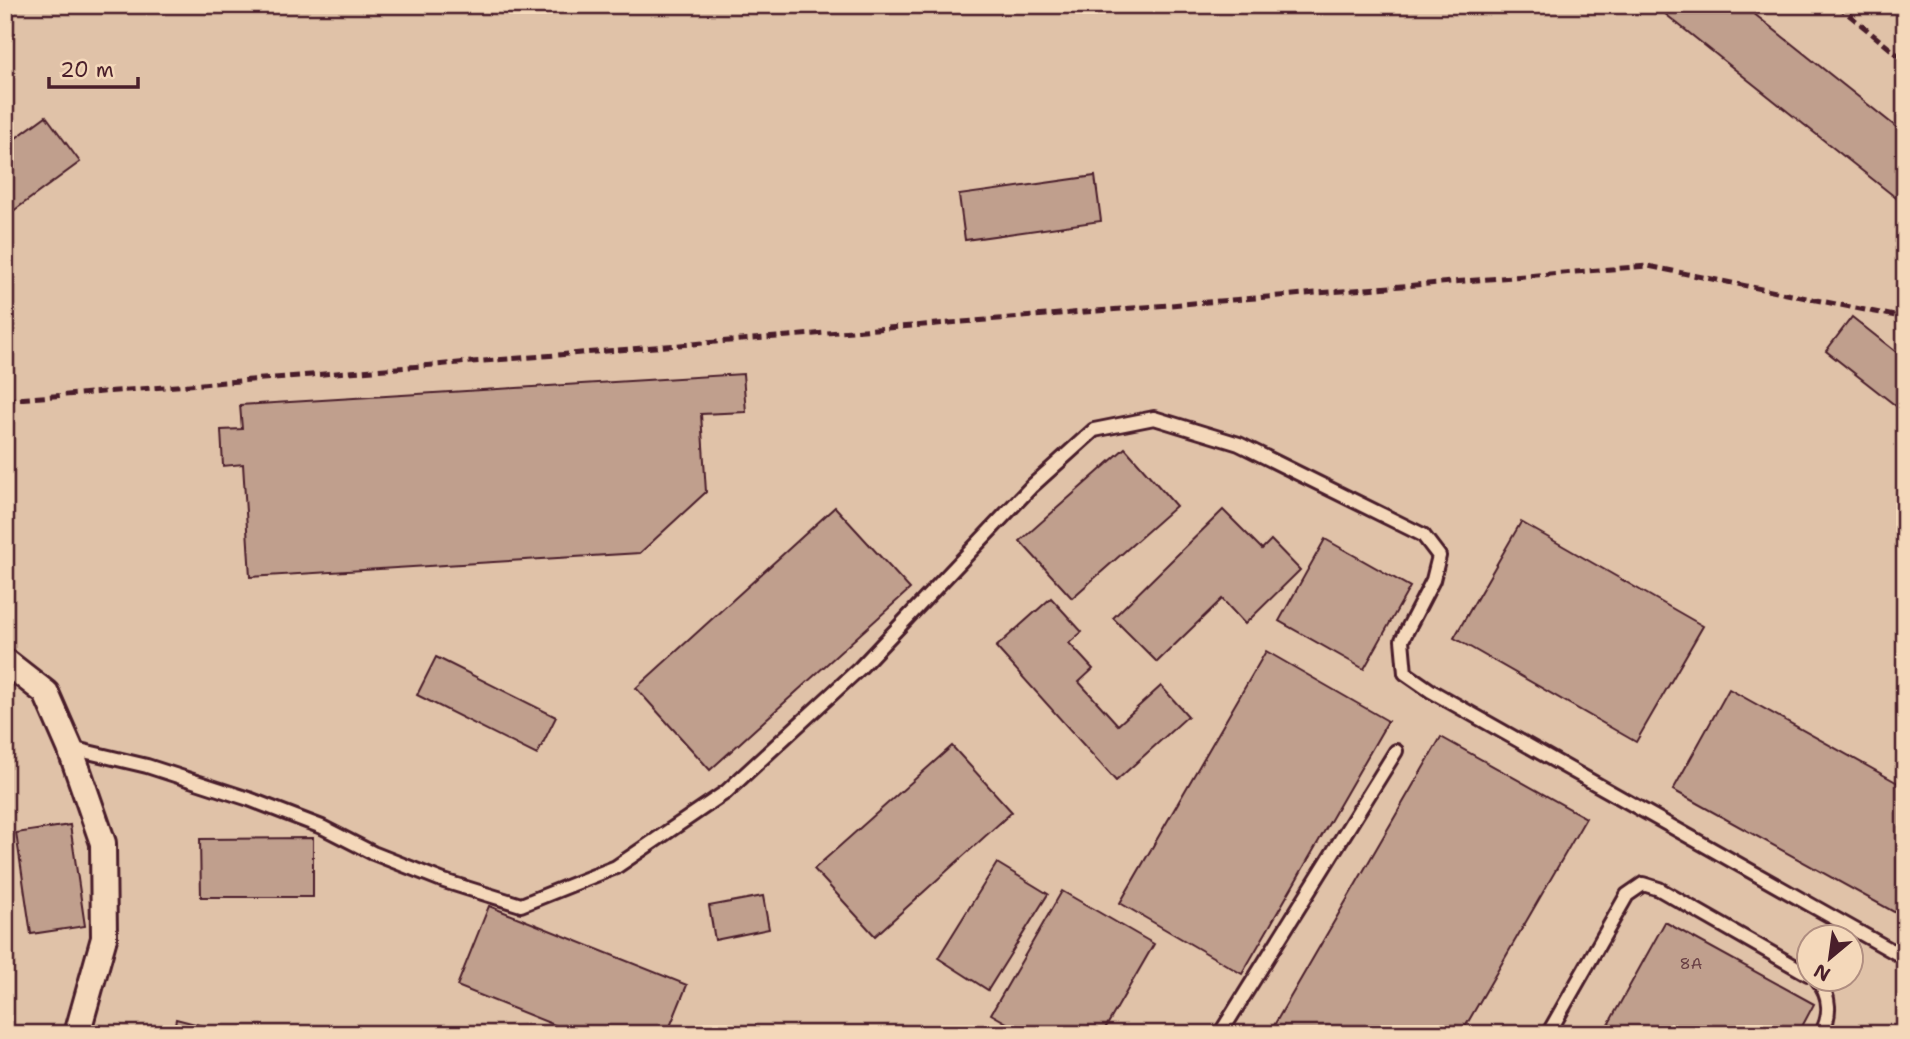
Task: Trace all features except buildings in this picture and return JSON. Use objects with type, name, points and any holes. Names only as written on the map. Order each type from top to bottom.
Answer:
[{"type":"street","points":[[5,661],[46,693],[70,748],[103,843],[104,938],[77,1034]]},
{"type":"lane","points":[[70,748],[147,766],[249,800],[322,827],[373,853],[444,881],[521,905],[616,867],[726,792],[860,668],[1032,486],[1094,430],[1154,418],[1239,444],[1423,535],[1439,556],[1433,580],[1402,640],[1405,673],[1430,691],[1905,958]]},
{"type":"lane","points":[[1220,1034],[1396,751]]},
{"type":"lane","points":[[1548,1034],[1627,895],[1643,884],[1659,889],[1794,966]]},
{"type":"lane","points":[[1821,1034],[1827,1023],[1829,1006],[1823,993]]},
{"type":"shaded area","points":[[5,5],[1905,5],[1905,1034],[5,1034]]},
{"type":"railway","points":[[1837,5],[1905,61]]},
{"type":"railway","points":[[5,400],[1648,266],[1905,318]]}]
